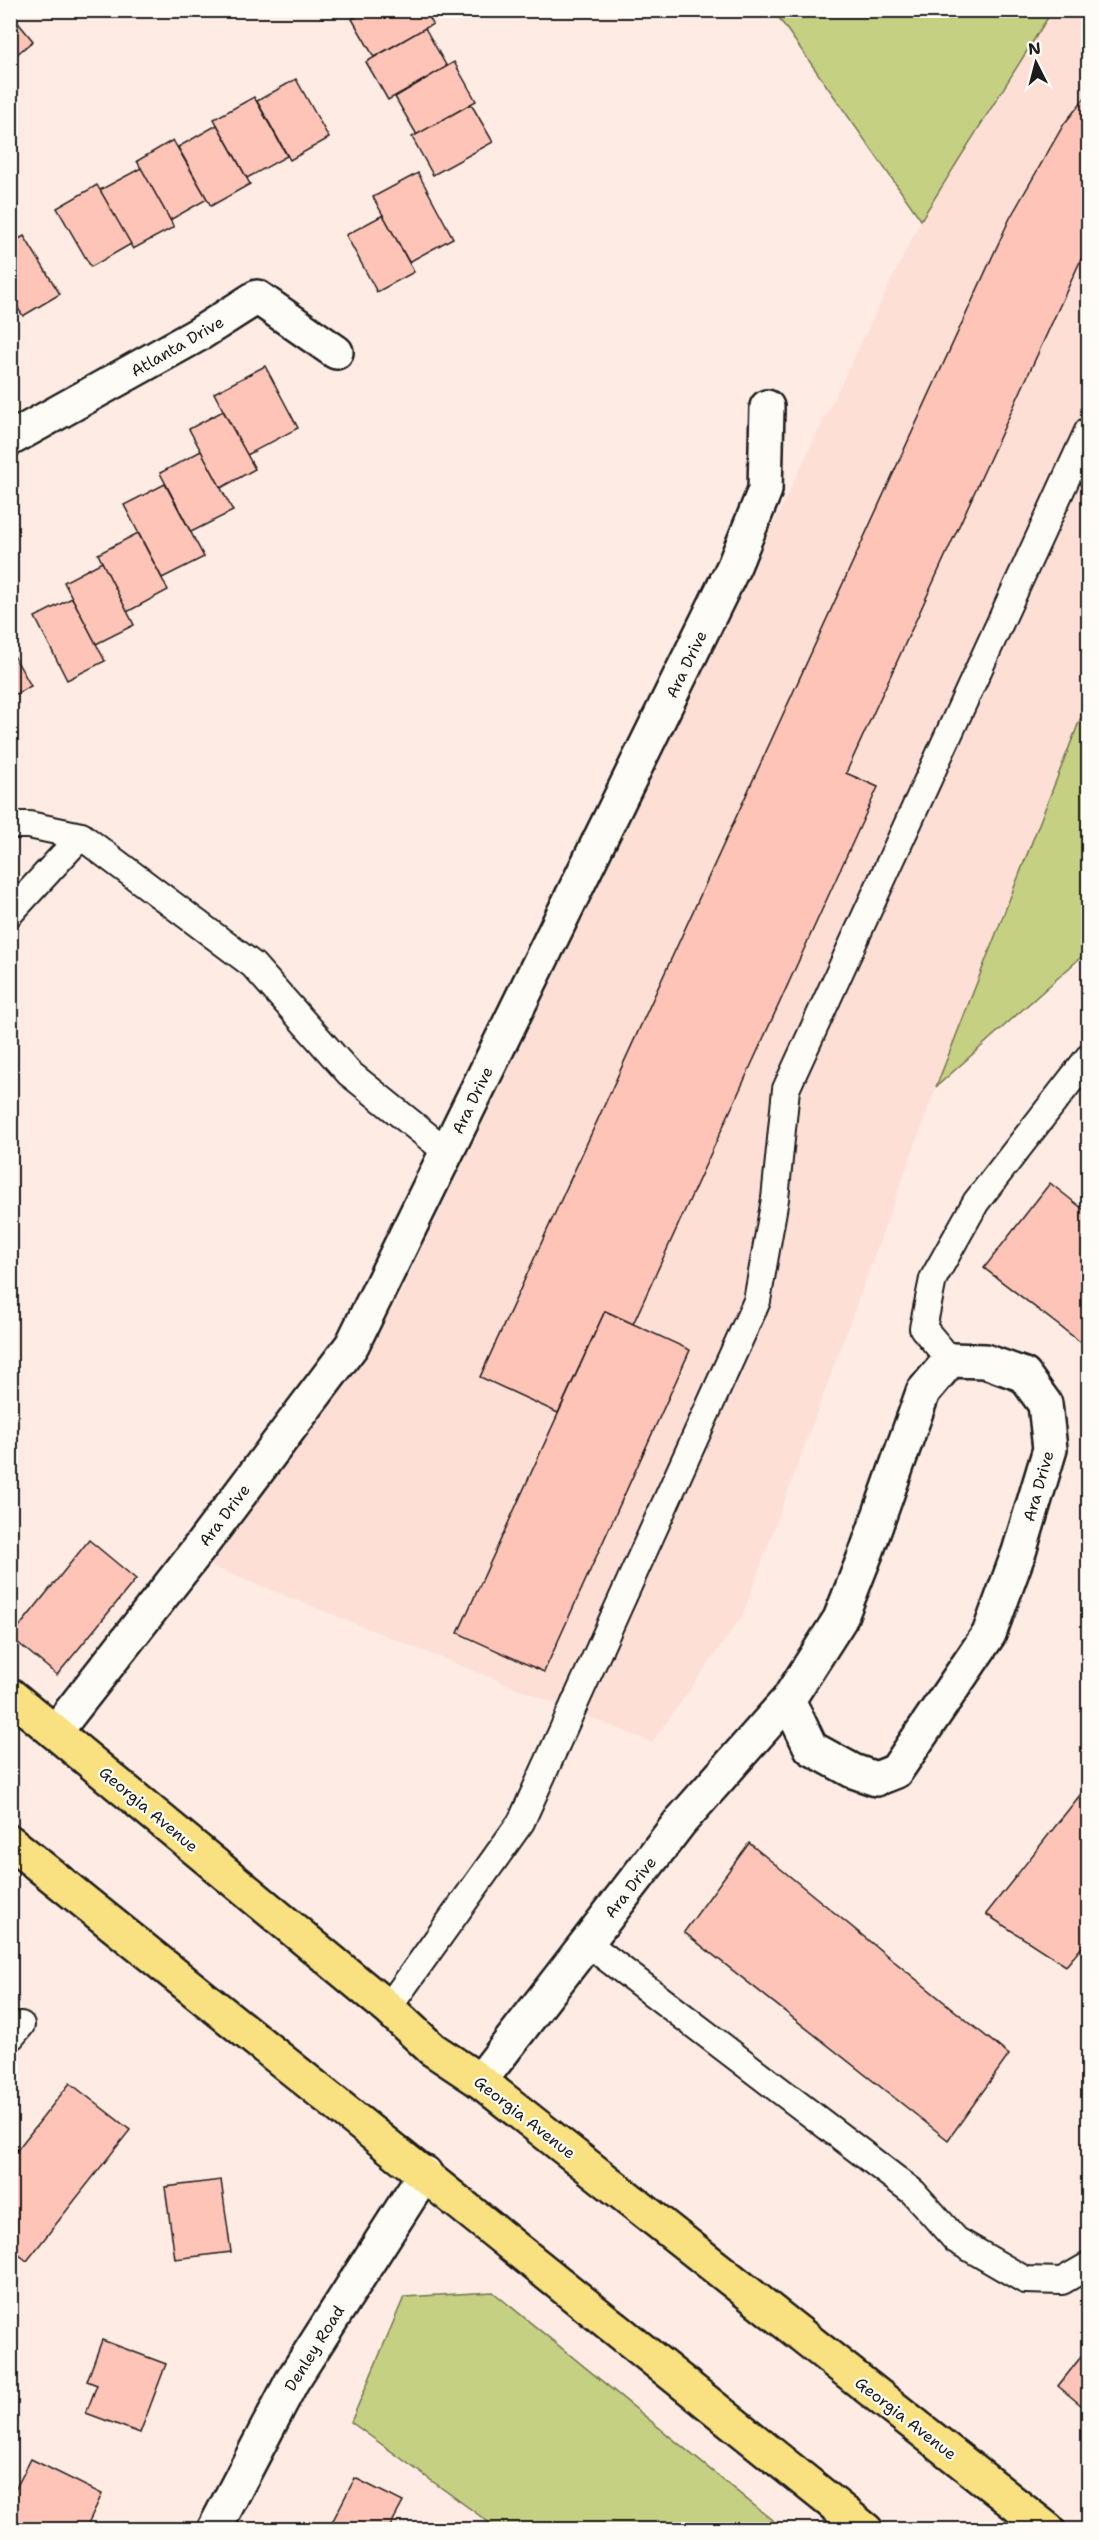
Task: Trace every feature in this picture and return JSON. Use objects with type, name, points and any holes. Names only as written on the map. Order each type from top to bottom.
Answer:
[{"type":"main road","name":"Georgia Avenue","points":[[10,1695],[388,2008],[432,2049],[480,2081],[1048,2529]]},
{"type":"main road","points":[[10,1842],[866,2529]]},
{"type":"street","name":"Atlanta Drive","points":[[10,440],[200,334],[257,297],[336,352]]},
{"type":"street","name":"Ara Drive","points":[[55,1732],[200,1547],[352,1345],[734,567],[765,490],[767,407]]},
{"type":"street","name":"Ara Drive","points":[[480,2081],[680,1822],[788,1700],[840,1619],[923,1392],[950,1360],[985,1361],[1024,1375],[1045,1404],[1050,1449],[1019,1552],[989,1634],[897,1770],[876,1779],[853,1771],[811,1748],[788,1700]]},
{"type":"street","name":"Denley Road","points":[[214,2529],[292,2381],[425,2173]]},
{"type":"lane","points":[[388,2008],[521,1822],[757,1300],[775,1199],[786,1089],[1089,431]]},
{"type":"lane","points":[[10,825],[29,825],[81,836],[254,965],[350,1073],[446,1151]]},
{"type":"lane","points":[[10,913],[81,836]]},
{"type":"lane","points":[[950,1360],[923,1328],[933,1279],[976,1202],[1089,1058]]},
{"type":"lane","points":[[587,1942],[913,2192],[956,2240],[1025,2280],[1062,2281],[1089,2266]]},
{"type":"shaded area","points":[[1052,11],[1088,11],[1088,699],[936,1087],[742,1616],[652,1742],[211,1566],[392,1310],[921,220]]},
{"type":"green space","points":[[774,11],[1052,11],[921,220]]},
{"type":"green space","points":[[1088,699],[1088,951],[936,1087]]},
{"type":"green space","points":[[493,2292],[783,2529],[498,2529],[351,2422],[404,2297]]},
{"type":"building","points":[[367,10],[425,10],[433,24],[374,57],[352,19]]},
{"type":"building","points":[[10,13],[33,41],[10,60]]},
{"type":"building","points":[[425,28],[447,67],[388,100],[366,62]]},
{"type":"building","points":[[454,62],[476,101],[417,135],[395,97]]},
{"type":"building","points":[[296,79],[329,138],[290,160],[257,101]]},
{"type":"building","points":[[1088,94],[1088,244],[846,773],[878,787],[633,1324],[605,1311],[558,1413],[480,1377],[1010,218],[1064,124]]},
{"type":"building","points":[[254,97],[287,156],[247,178],[214,119]]},
{"type":"building","points":[[471,104],[493,142],[433,175],[412,137]]},
{"type":"building","points":[[217,125],[250,184],[211,206],[178,147]]},
{"type":"building","points":[[173,140],[207,199],[170,220],[137,161]]},
{"type":"building","points":[[141,168],[174,227],[133,249],[100,190]]},
{"type":"building","points":[[418,173],[453,238],[409,262],[373,197]]},
{"type":"building","points":[[97,185],[131,244],[91,267],[57,208]]},
{"type":"building","points":[[383,215],[414,272],[377,292],[346,235]]},
{"type":"building","points":[[24,236],[60,294],[23,316],[10,296],[10,244]]},
{"type":"building","points":[[10,296],[18,308],[10,313]]},
{"type":"building","points":[[265,366],[298,428],[247,455],[214,393]]},
{"type":"building","points":[[223,411],[255,469],[221,488],[189,429]]},
{"type":"building","points":[[201,451],[233,511],[191,532],[160,473]]},
{"type":"building","points":[[165,484],[204,557],[162,578],[124,505]]},
{"type":"building","points":[[138,533],[168,590],[127,612],[98,554]]},
{"type":"building","points":[[102,562],[134,625],[96,644],[64,582]]},
{"type":"building","points":[[72,598],[105,661],[67,680],[35,617]]},
{"type":"building","points":[[10,649],[31,686],[10,697]]},
{"type":"building","points":[[1050,1183],[1088,1213],[1088,1348],[984,1268]]},
{"type":"building","points":[[605,1311],[690,1350],[544,1672],[458,1633]]},
{"type":"building","points":[[89,1540],[136,1579],[57,1675],[11,1637]]},
{"type":"building","points":[[1088,1785],[1088,1940],[1066,1966],[986,1914]]},
{"type":"building","points":[[749,1843],[1009,2055],[948,2140],[684,1932]]},
{"type":"building","points":[[70,2083],[130,2130],[27,2261],[10,2248],[10,2159]]},
{"type":"building","points":[[221,2180],[231,2252],[175,2259],[165,2187]]},
{"type":"building","points":[[102,2340],[166,2364],[140,2433],[86,2413],[97,2385],[87,2381]]},
{"type":"building","points":[[1088,2348],[1088,2411],[1058,2386]]},
{"type":"building","points":[[31,2459],[102,2494],[85,2530],[20,2530],[10,2525],[10,2500]]},
{"type":"building","points":[[355,2478],[403,2502],[388,2530],[328,2530]]}]
